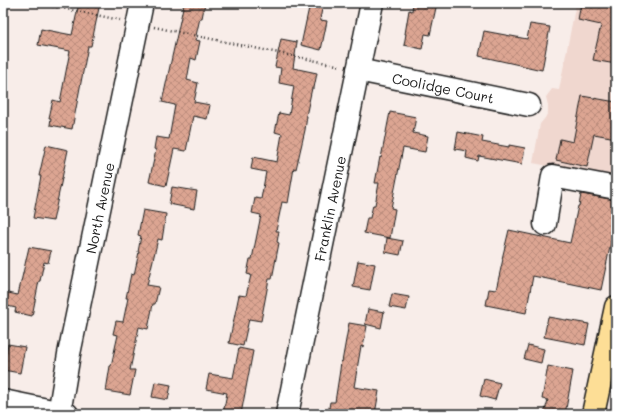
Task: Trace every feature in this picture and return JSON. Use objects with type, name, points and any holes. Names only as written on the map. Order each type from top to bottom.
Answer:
[{"type":"main road","points":[[593,414],[616,307]]},
{"type":"street","name":"North Avenue","points":[[62,414],[69,354],[142,3]]},
{"type":"street","name":"Franklin Avenue","points":[[287,414],[351,68],[372,3]]},
{"type":"street","name":"Coolidge Court","points":[[351,68],[529,106]]},
{"type":"street","points":[[545,224],[553,176],[616,188]]},
{"type":"street","points":[[3,401],[62,414]]},
{"type":"path","points":[[37,3],[351,68]]},
{"type":"shaded area","points":[[576,3],[616,3],[616,179],[533,163],[540,124],[548,112],[546,97],[552,89],[559,90]]},
{"type":"building","points":[[79,3],[100,3],[91,46],[88,46],[72,129],[50,125],[51,118],[49,118],[53,100],[60,102],[70,51],[38,45],[41,29],[72,35]]},
{"type":"building","points":[[184,3],[205,3],[195,40],[200,41],[196,60],[191,58],[187,80],[198,83],[194,102],[210,105],[207,119],[193,116],[186,151],[174,149],[166,186],[149,182],[156,150],[154,149],[156,137],[169,139],[175,105],[162,102]]},
{"type":"building","points":[[310,3],[323,3],[320,20],[327,21],[321,50],[301,45]]},
{"type":"building","points":[[413,3],[437,3],[430,35],[425,34],[422,49],[404,45],[409,10],[412,11]]},
{"type":"building","points":[[581,3],[616,3],[616,64],[593,60],[601,25],[578,20]]},
{"type":"building","points":[[530,24],[550,27],[542,70],[479,56],[484,31],[527,39]]},
{"type":"building","points":[[281,39],[297,42],[293,68],[317,73],[314,88],[312,88],[306,116],[305,130],[296,169],[294,168],[288,203],[282,202],[276,231],[279,231],[277,242],[279,243],[272,279],[269,279],[261,321],[249,319],[243,346],[229,343],[239,295],[246,296],[251,275],[247,274],[250,259],[252,259],[261,215],[252,213],[255,198],[261,199],[266,172],[251,169],[253,157],[277,162],[282,134],[275,132],[279,113],[289,115],[294,86],[279,83],[281,68],[275,67]]},
{"type":"building","points":[[582,96],[616,102],[616,138],[594,134],[587,167],[556,160],[560,139],[573,142]]},
{"type":"building","points":[[390,112],[416,117],[413,133],[428,136],[425,152],[403,148],[391,208],[395,209],[390,238],[364,233],[367,218],[370,218],[373,205],[375,205],[379,183],[375,183]]},
{"type":"building","points":[[458,132],[483,137],[482,142],[509,147],[509,145],[525,148],[522,164],[479,156],[478,161],[466,158],[467,151],[455,149]]},
{"type":"building","points":[[46,145],[68,150],[53,221],[33,218],[41,176],[39,176]]},
{"type":"building","points":[[172,187],[197,191],[194,209],[169,204]]},
{"type":"building","points":[[581,194],[616,200],[614,228],[601,290],[533,276],[526,313],[486,305],[489,289],[496,290],[509,230],[570,243]]},
{"type":"building","points":[[143,210],[166,214],[162,240],[158,239],[147,285],[159,287],[155,304],[153,304],[148,329],[139,327],[130,370],[135,370],[130,395],[106,391],[110,366],[118,335],[113,334],[116,321],[123,322],[131,274],[134,275],[139,252],[141,236],[138,235]]},
{"type":"building","points":[[387,238],[403,241],[400,255],[385,252]]},
{"type":"building","points":[[29,247],[51,251],[48,263],[44,262],[32,316],[15,312],[16,308],[3,305],[3,292],[18,295]]},
{"type":"building","points":[[358,261],[375,264],[370,290],[353,287]]},
{"type":"building","points":[[392,294],[409,297],[406,310],[389,307]]},
{"type":"building","points":[[368,309],[384,312],[381,328],[365,324]]},
{"type":"building","points":[[548,317],[589,324],[585,345],[544,337]]},
{"type":"building","points":[[349,323],[367,326],[363,347],[361,346],[354,387],[379,391],[375,414],[328,414],[330,402],[335,402],[341,361],[342,362]]},
{"type":"building","points":[[8,344],[25,347],[20,373],[3,370]]},
{"type":"building","points":[[528,345],[544,349],[541,363],[524,359]]},
{"type":"building","points":[[239,348],[253,351],[241,414],[223,414],[227,393],[206,389],[209,374],[233,378]]},
{"type":"building","points":[[548,366],[573,371],[565,414],[544,414],[548,400],[542,399]]},
{"type":"building","points":[[484,379],[500,383],[495,400],[480,396]]},
{"type":"building","points":[[155,382],[171,385],[168,400],[152,397]]}]
